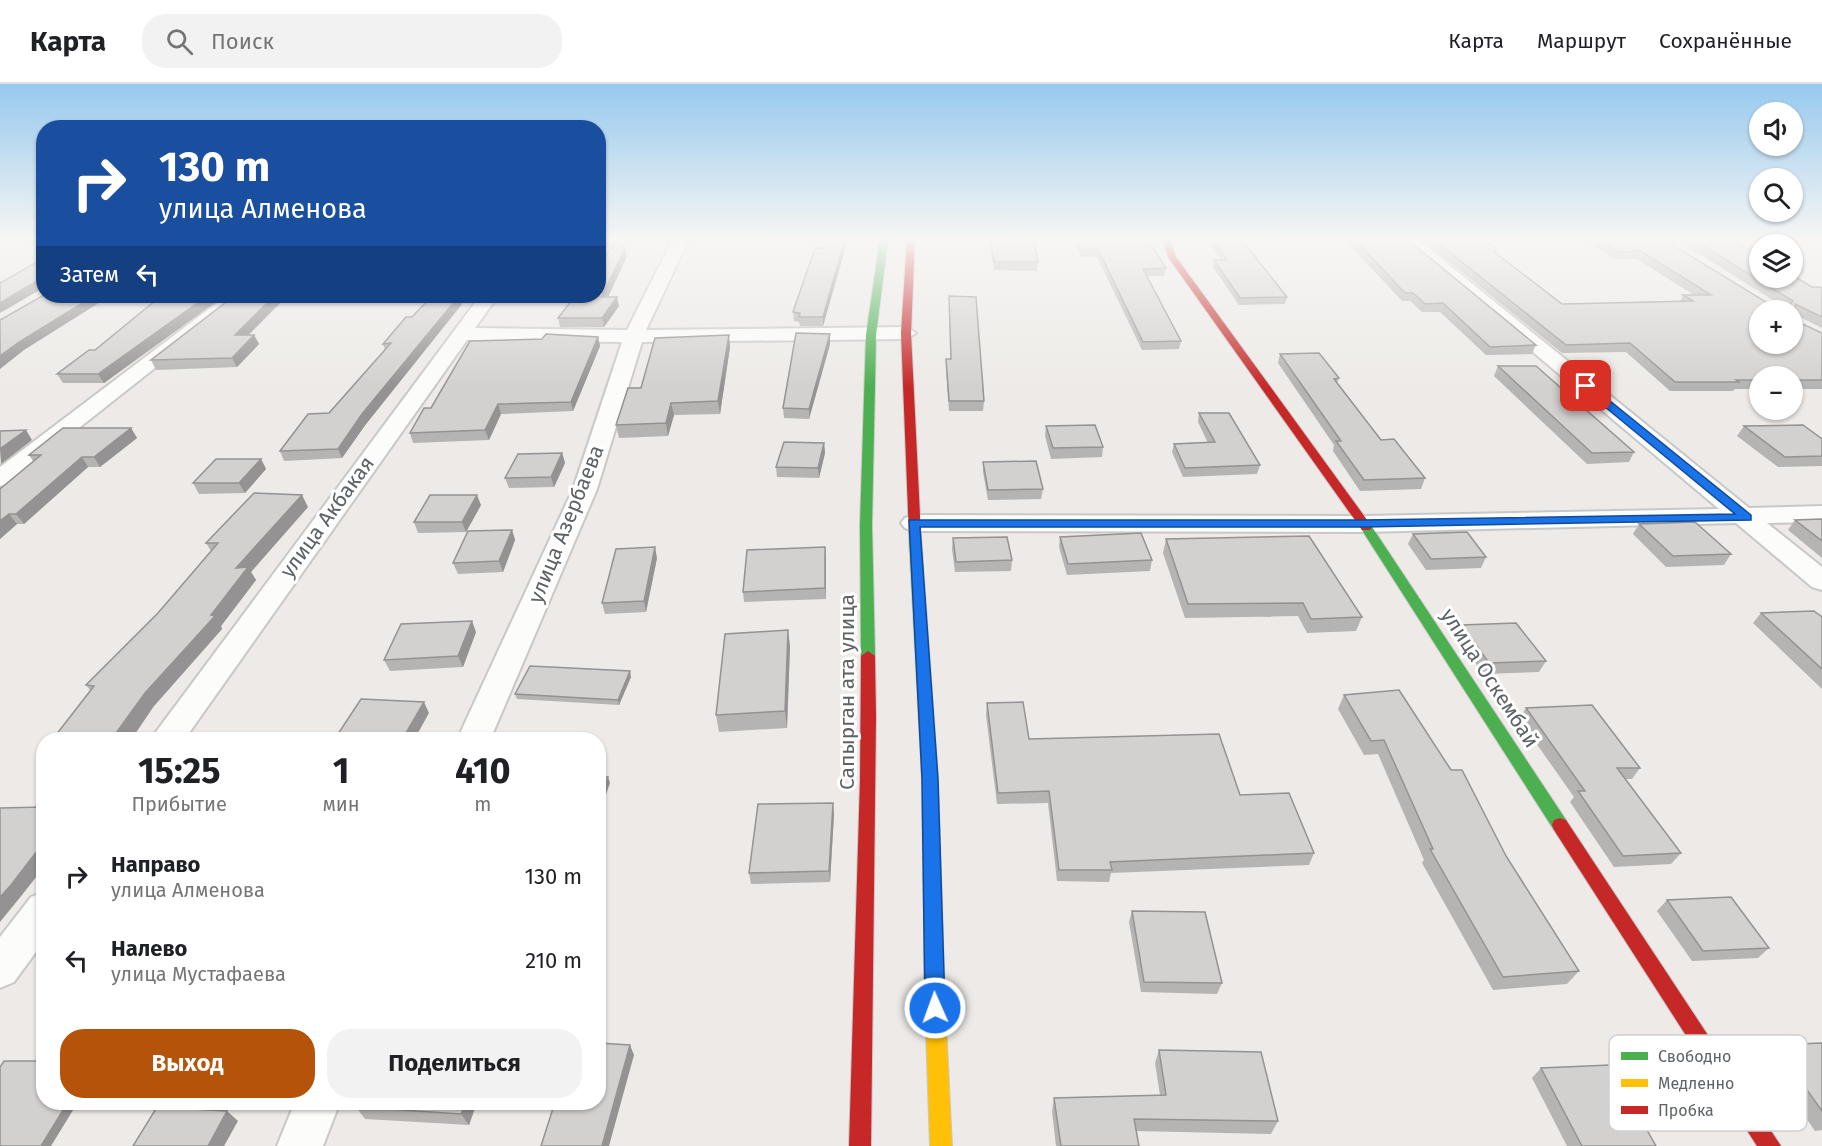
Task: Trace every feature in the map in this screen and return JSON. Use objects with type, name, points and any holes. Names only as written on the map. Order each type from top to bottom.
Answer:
[{"type":"main road","name":"Сапырган ата улица","points":[[860,1146],[861,987],[869,777],[866,525],[871,335],[877,289]]},
{"type":"main road","points":[[908,289],[906,333],[914,523],[930,779],[934,985],[941,1146]]},
{"type":"main road","name":"улица Оскембай","points":[[1195,289],[1364,524],[1698,1035]]},
{"type":"main road","name":"улица Оскембай","points":[[1760,1131],[1770,1146]]},
{"type":"street","name":"улица Азербаева","points":[[477,732],[585,489],[634,336],[657,289]]},
{"type":"street","points":[[1467,289],[1822,581]]},
{"type":"street","points":[[0,479],[228,303]]},
{"type":"street","name":"улица Акбакая","points":[[172,732],[483,303]]},
{"type":"street","points":[[459,334],[634,336],[906,333]]},
{"type":"street","points":[[914,523],[1364,524],[1747,518],[1822,514]]},
{"type":"street","points":[[0,969],[36,920]]},
{"type":"street","points":[[300,1146],[315,1110]]},
{"type":"building","points":[[0,289],[24,289],[0,303]]},
{"type":"building","points":[[801,289],[831,289],[823,317],[799,317],[800,313],[793,312]]},
{"type":"building","points":[[1117,289],[1153,289],[1181,341],[1143,342]]},
{"type":"building","points":[[1234,289],[1280,289],[1287,297],[1240,298]]},
{"type":"building","points":[[1401,289],[1467,289],[1536,345],[1490,347],[1443,303],[1425,304],[1413,293],[1405,293]]},
{"type":"building","points":[[1495,289],[1542,289],[1562,304],[1693,301],[1683,295],[1711,295],[1701,289],[1744,289],[1762,300],[1749,300],[1749,354],[1803,354],[1803,324],[1822,333],[1822,380],[1803,380],[1803,366],[1749,366],[1749,380],[1675,382],[1630,343],[1566,345]]},
{"type":"building","points":[[1773,289],[1822,289],[1822,317],[1803,308],[1803,300],[1791,300]]},
{"type":"building","points":[[949,296],[976,297],[984,401],[949,401],[946,359],[951,359]]},
{"type":"building","points":[[606,297],[617,297],[602,318],[558,318],[570,303],[606,303]]},
{"type":"building","points":[[36,300],[36,303],[83,303],[0,356],[0,320]]},
{"type":"building","points":[[152,303],[197,303],[98,374],[57,374],[89,350],[95,350]]},
{"type":"building","points":[[225,303],[267,303],[235,335],[254,335],[232,358],[151,360]]},
{"type":"building","points":[[425,303],[453,303],[362,414],[338,449],[280,451],[308,414],[329,413],[391,343],[383,344],[406,317],[412,317]]},
{"type":"building","points":[[796,333],[830,334],[809,409],[783,408]]},
{"type":"building","points":[[546,334],[598,337],[571,402],[498,404],[485,430],[410,433],[424,408],[431,408],[470,341],[542,339]]},
{"type":"building","points":[[729,335],[718,401],[671,403],[666,423],[616,425],[628,388],[641,388],[655,338]]},
{"type":"building","points":[[1319,353],[1339,378],[1334,379],[1381,440],[1394,439],[1425,478],[1364,480],[1336,441],[1341,441],[1280,354]]},
{"type":"building","points":[[1498,366],[1536,366],[1634,452],[1592,453]]},
{"type":"building","points":[[1199,413],[1229,413],[1260,465],[1185,468],[1174,444],[1215,442]]},
{"type":"building","points":[[1095,425],[1103,447],[1053,448],[1046,426]]},
{"type":"building","points":[[1803,425],[1822,439],[1822,456],[1785,457],[1744,426]]},
{"type":"building","points":[[63,428],[131,428],[94,457],[82,457],[16,514],[9,514],[0,521],[0,489],[41,455],[29,455]]},
{"type":"building","points":[[26,430],[0,449],[0,431]]},
{"type":"building","points":[[784,442],[824,443],[818,468],[776,467]]},
{"type":"building","points":[[562,453],[551,477],[505,478],[518,454]]},
{"type":"building","points":[[216,459],[261,459],[239,483],[193,483]]},
{"type":"building","points":[[1036,461],[1043,489],[988,490],[983,462]]},
{"type":"building","points":[[254,493],[302,495],[236,568],[248,567],[211,615],[215,616],[145,693],[117,732],[58,732],[94,686],[86,685],[158,613],[218,543],[206,543]]},
{"type":"building","points":[[430,495],[477,495],[462,522],[414,522]]},
{"type":"building","points":[[1822,519],[1822,541],[1795,520]]},
{"type":"building","points":[[1695,522],[1731,554],[1673,556],[1639,524]]},
{"type":"building","points":[[512,530],[499,561],[453,563],[468,531]]},
{"type":"building","points":[[1467,532],[1486,557],[1431,559],[1413,534]]},
{"type":"building","points":[[1141,533],[1152,560],[1068,564],[1060,537]]},
{"type":"building","points":[[1309,536],[1362,617],[1311,619],[1303,603],[1188,604],[1166,539]]},
{"type":"building","points":[[1007,537],[1012,560],[956,562],[953,538]]},
{"type":"building","points":[[655,547],[644,601],[602,603],[616,549]]},
{"type":"building","points":[[825,547],[825,588],[743,592],[747,550]]},
{"type":"building","points":[[1814,611],[1822,617],[1822,669],[1761,613]]},
{"type":"building","points":[[472,621],[458,656],[384,660],[401,624]]},
{"type":"building","points":[[1516,623],[1546,661],[1489,663],[1462,625]]},
{"type":"building","points":[[788,630],[785,711],[716,715],[725,634]]},
{"type":"building","points":[[530,666],[630,671],[618,700],[515,694]]},
{"type":"building","points":[[1399,690],[1451,770],[1462,770],[1506,856],[1579,971],[1503,977],[1430,849],[1433,849],[1384,740],[1371,741],[1344,695]]},
{"type":"building","points":[[361,699],[424,702],[407,732],[339,732]]},
{"type":"building","points":[[1023,702],[1029,739],[1219,734],[1240,795],[1289,793],[1314,853],[1110,862],[1112,870],[1059,870],[1049,791],[998,793],[987,703]]},
{"type":"building","points":[[1592,705],[1640,768],[1617,768],[1681,853],[1623,856],[1578,791],[1585,791],[1526,708]]},
{"type":"building","points":[[833,803],[829,871],[749,873],[758,804]]},
{"type":"building","points":[[36,807],[36,852],[0,897],[0,808]]},
{"type":"building","points":[[1731,897],[1769,948],[1703,951],[1667,900]]},
{"type":"building","points":[[1132,911],[1205,912],[1222,983],[1144,982]]},
{"type":"building","points":[[1822,1043],[1822,1111],[1807,1090],[1807,1044]]},
{"type":"building","points":[[606,1044],[630,1045],[602,1146],[541,1146],[552,1110],[606,1110]]},
{"type":"building","points":[[1159,1050],[1261,1052],[1278,1121],[1134,1119],[1139,1146],[1061,1146],[1054,1098],[1166,1095]]},
{"type":"building","points":[[4,1061],[36,1061],[36,1110],[63,1110],[41,1146],[0,1146],[0,1067]]},
{"type":"building","points":[[1609,1065],[1609,1131],[1647,1131],[1656,1146],[1582,1146],[1541,1068]]},
{"type":"building","points":[[155,1110],[227,1111],[208,1146],[133,1146]]},
{"type":"building","points":[[401,1110],[463,1110],[461,1114]]},
{"type":"traffic: fast","points":[[868,656],[866,525],[871,335],[877,289]]},
{"type":"traffic: fast","points":[[1366,527],[1560,825]]},
{"type":"traffic: fast","points":[[915,536],[930,779],[935,1003]]},
{"type":"traffic: slow","points":[[935,1003],[941,1146]]},
{"type":"traffic: jam","points":[[908,289],[906,333],[915,536]]},
{"type":"traffic: jam","points":[[1195,289],[1366,527]]},
{"type":"traffic: jam","points":[[860,1146],[868,779],[868,656]]},
{"type":"traffic: jam","points":[[1560,825],[1697,1035]]},
{"type":"traffic: jam","points":[[1760,1131],[1770,1146]]},
{"type":"route","points":[[935,1008],[930,779],[914,523],[1364,524],[1747,518],[1586,386]]}]
